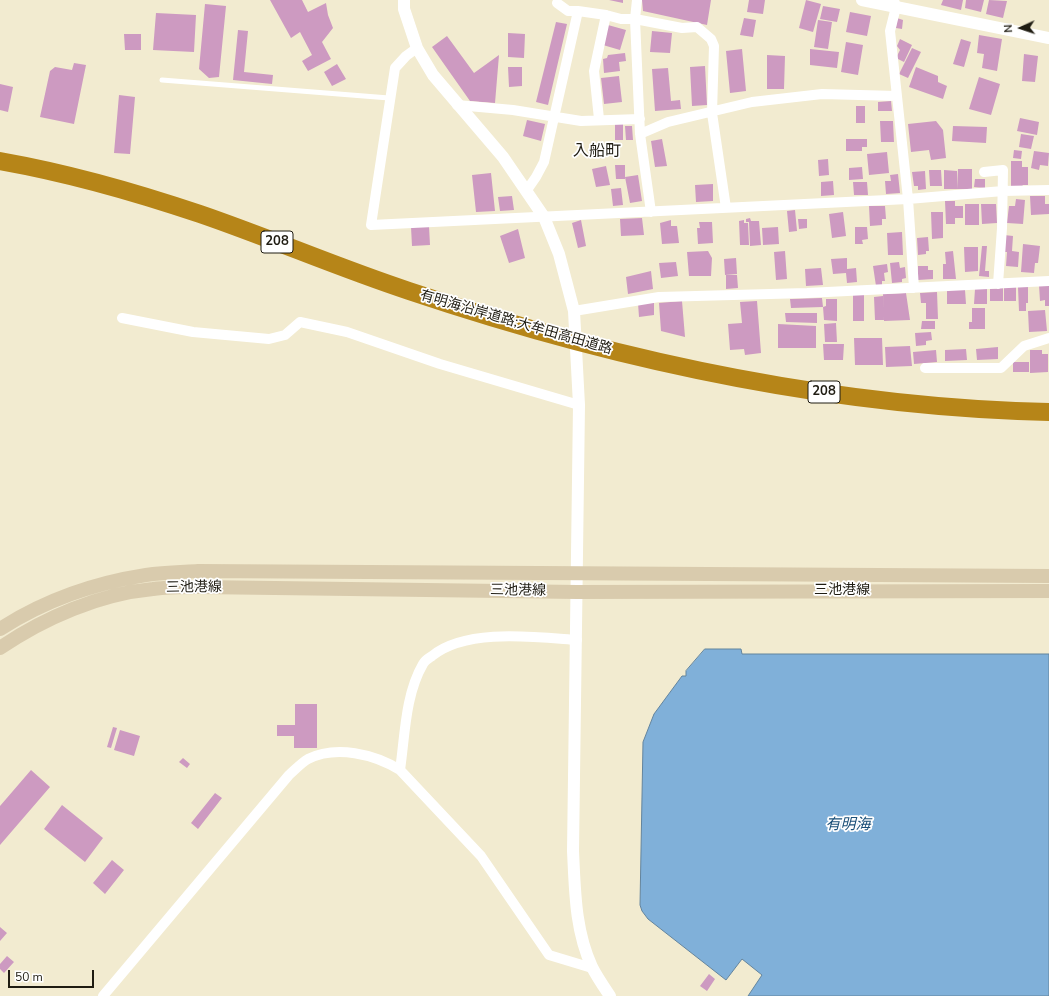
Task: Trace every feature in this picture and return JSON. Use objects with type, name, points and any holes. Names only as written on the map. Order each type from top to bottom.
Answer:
[{"type":"highway","name":"有明海沿岸道路;大牟田高田道路","points":[[0,161],[40,168],[121,189],[200,214],[407,291],[478,314],[601,349],[693,371],[804,389],[883,400],[965,408],[1049,412]]},
{"type":"main road","name":"三池港線","points":[[0,628],[22,614],[61,596],[103,583],[147,574],[198,571],[1049,576]]},
{"type":"main road","name":"三池港線","points":[[0,648],[28,629],[67,611],[106,598],[151,589],[199,587],[577,592],[1049,592]]},
{"type":"street","points":[[404,0],[404,9],[417,48],[433,75],[457,105],[503,157],[544,217],[559,254],[574,311],[579,406],[573,851],[576,914],[592,968],[610,996]]},
{"type":"street","points":[[637,0],[636,19],[640,134],[651,212]]},
{"type":"street","points":[[862,0],[895,4],[1049,38]]},
{"type":"street","points":[[557,3],[568,11],[606,15],[621,19],[636,19],[682,28],[697,27],[711,39],[714,46],[712,113],[726,208]]},
{"type":"street","points":[[895,4],[890,31],[908,199],[914,288]]},
{"type":"street","points":[[527,190],[544,162],[578,11]]},
{"type":"street","points":[[599,119],[594,71],[606,15]]},
{"type":"street","points":[[417,48],[406,56],[395,68],[389,98],[370,225],[908,199],[1004,191],[1049,190]]},
{"type":"street","points":[[640,134],[668,122],[712,113],[752,102],[822,94],[897,96]]},
{"type":"street","points":[[457,105],[513,110],[581,121],[599,119],[611,121],[640,119]]},
{"type":"street","points":[[984,172],[1003,170],[1004,191],[998,284]]},
{"type":"street","points":[[574,311],[659,297],[1049,282]]},
{"type":"street","points":[[122,318],[193,332],[269,339],[285,335],[292,331],[300,322],[347,332],[440,364],[579,406]]},
{"type":"street","points":[[925,368],[1001,368],[1024,346],[1049,338]]},
{"type":"street","points":[[400,770],[410,696],[423,662],[442,647],[465,639],[523,636],[577,640]]},
{"type":"street","points":[[103,996],[289,774],[308,760],[322,755],[347,752],[391,765],[400,770],[481,856],[549,955],[592,968]]},
{"type":"lane","points":[[162,80],[389,98]]},
{"type":"water","name":"有明海","points":[[705,649],[741,649],[742,654],[1049,654],[1049,996],[748,996],[762,975],[742,959],[726,980],[648,919],[642,911],[640,905],[643,742],[654,714],[682,676],[686,676],[686,671]]},
{"type":"building","points":[[270,0],[302,0],[308,12],[326,3],[328,15],[333,28],[322,42],[331,59],[308,71],[302,61],[312,55],[300,32],[291,38]]},
{"type":"building","points":[[609,0],[623,0],[623,3]]},
{"type":"building","points":[[642,0],[711,0],[707,25],[643,11]]},
{"type":"building","points":[[749,0],[765,0],[763,14],[747,12]]},
{"type":"building","points":[[806,0],[821,4],[813,32],[799,28]]},
{"type":"building","points":[[943,0],[963,0],[961,10],[941,5]]},
{"type":"building","points":[[966,0],[984,0],[981,12],[965,8]]},
{"type":"building","points":[[989,0],[1007,1],[1003,18],[986,14]]},
{"type":"building","points":[[205,4],[226,6],[219,77],[209,78],[199,69]]},
{"type":"building","points":[[823,6],[840,9],[837,22],[820,19]]},
{"type":"building","points":[[850,12],[871,16],[867,36],[846,32]]},
{"type":"building","points":[[156,13],[196,15],[194,52],[153,50]]},
{"type":"building","points":[[744,18],[756,20],[753,37],[740,35]]},
{"type":"building","points":[[897,18],[903,20],[902,29],[896,28]]},
{"type":"building","points":[[818,20],[832,22],[828,49],[814,47]]},
{"type":"building","points":[[556,22],[567,24],[548,105],[536,102]]},
{"type":"building","points":[[608,25],[626,30],[620,50],[603,45]]},
{"type":"building","points":[[238,30],[248,31],[244,72],[273,75],[272,84],[233,80]]},
{"type":"building","points":[[652,31],[672,33],[670,53],[650,52]]},
{"type":"building","points":[[508,33],[525,34],[524,58],[508,57]]},
{"type":"building","points":[[124,34],[141,34],[141,50],[125,50]]},
{"type":"building","points":[[979,35],[1002,39],[997,71],[982,68],[984,54],[977,53]]},
{"type":"building","points":[[447,36],[474,73],[499,55],[495,103],[470,101],[432,47]]},
{"type":"building","points":[[900,39],[912,45],[904,62],[896,58],[900,50],[897,46]]},
{"type":"building","points":[[961,39],[971,42],[964,67],[953,64]]},
{"type":"building","points":[[846,42],[863,45],[858,75],[841,72]]},
{"type":"building","points":[[912,48],[921,52],[908,78],[899,74]]},
{"type":"building","points":[[742,49],[746,91],[730,93],[726,51]]},
{"type":"building","points":[[810,49],[839,52],[837,68],[810,65]]},
{"type":"building","points":[[625,53],[626,61],[619,62],[620,71],[604,73],[603,59],[607,58],[608,55]]},
{"type":"building","points":[[1024,54],[1038,56],[1035,82],[1022,81]]},
{"type":"building","points":[[767,55],[785,56],[784,89],[767,89]]},
{"type":"building","points":[[74,63],[86,65],[74,124],[40,117],[50,71],[55,67],[72,70]]},
{"type":"building","points":[[337,64],[346,79],[332,86],[324,72]]},
{"type":"building","points":[[705,66],[707,105],[692,106],[690,67]]},
{"type":"building","points":[[508,67],[522,67],[522,86],[509,87]]},
{"type":"building","points":[[916,67],[938,76],[938,82],[947,86],[943,99],[909,87]]},
{"type":"building","points":[[668,68],[671,101],[680,100],[681,109],[655,111],[652,69]]},
{"type":"building","points":[[619,76],[622,102],[604,104],[601,78]]},
{"type":"building","points":[[979,77],[1000,84],[991,115],[969,109]]},
{"type":"building","points":[[0,84],[13,87],[8,112],[0,110]]},
{"type":"building","points":[[119,95],[135,97],[130,154],[114,153]]},
{"type":"building","points":[[891,101],[892,111],[878,111],[878,102]]},
{"type":"building","points":[[856,106],[865,106],[865,123],[856,123]]},
{"type":"building","points":[[1020,118],[1039,122],[1037,135],[1017,131]]},
{"type":"building","points":[[527,120],[545,124],[541,141],[523,136]]},
{"type":"building","points":[[880,121],[893,121],[894,142],[881,142]]},
{"type":"building","points":[[936,121],[943,130],[946,158],[931,160],[929,150],[911,152],[908,124]]},
{"type":"building","points":[[615,124],[623,124],[623,140],[615,140]]},
{"type":"building","points":[[625,126],[632,126],[633,140],[626,140]]},
{"type":"building","points":[[953,126],[987,127],[986,143],[952,141]]},
{"type":"building","points":[[1021,134],[1034,136],[1031,149],[1019,147]]},
{"type":"building","points":[[662,139],[667,166],[655,167],[651,141]]},
{"type":"building","points":[[846,139],[867,139],[867,147],[862,147],[862,151],[846,151]]},
{"type":"building","points":[[1014,150],[1022,151],[1021,159],[1013,158]]},
{"type":"building","points":[[1034,151],[1049,153],[1048,166],[1040,165],[1039,170],[1031,168]]},
{"type":"building","points":[[887,152],[889,173],[869,175],[867,154]]},
{"type":"building","points":[[828,159],[829,175],[819,176],[818,160]]},
{"type":"building","points":[[1011,161],[1022,161],[1022,167],[1028,167],[1028,185],[1023,185],[1021,188],[1011,188]]},
{"type":"building","points":[[615,165],[625,165],[625,179],[616,179]]},
{"type":"building","points":[[606,166],[610,185],[596,187],[592,169]]},
{"type":"building","points":[[862,167],[863,179],[849,180],[849,168]]},
{"type":"building","points":[[958,169],[972,169],[972,189],[957,189]]},
{"type":"building","points":[[929,170],[941,170],[942,186],[930,186]]},
{"type":"building","points":[[944,170],[957,171],[957,189],[944,189]]},
{"type":"building","points":[[925,171],[926,189],[918,190],[918,186],[914,186],[912,172]]},
{"type":"building","points":[[491,173],[495,211],[476,212],[472,175]]},
{"type":"building","points":[[898,174],[900,193],[886,194],[885,181],[891,181],[890,175]]},
{"type":"building","points":[[638,175],[642,201],[630,203],[625,177]]},
{"type":"building","points":[[975,179],[985,179],[985,188],[974,187]]},
{"type":"building","points":[[833,181],[834,195],[821,196],[821,182]]},
{"type":"building","points":[[853,182],[867,182],[868,195],[854,195]]},
{"type":"building","points":[[713,184],[713,201],[696,202],[695,185]]},
{"type":"building","points":[[621,188],[623,205],[613,206],[611,189]]},
{"type":"building","points":[[512,196],[514,210],[500,211],[498,197]]},
{"type":"building","points":[[1030,196],[1045,196],[1045,204],[1049,204],[1049,214],[1031,215]]},
{"type":"building","points":[[1016,199],[1025,200],[1023,224],[1007,223],[1009,206],[1015,206]]},
{"type":"building","points":[[945,201],[955,201],[955,206],[963,206],[963,218],[955,218],[955,224],[946,224]]},
{"type":"building","points":[[965,204],[979,204],[979,225],[965,225]]},
{"type":"building","points":[[981,204],[996,204],[997,223],[982,224]]},
{"type":"building","points":[[869,206],[885,206],[886,219],[882,219],[882,225],[870,226]]},
{"type":"building","points":[[795,210],[797,231],[789,232],[787,211]]},
{"type":"building","points":[[843,212],[846,236],[832,238],[829,214]]},
{"type":"building","points":[[931,212],[943,212],[943,238],[932,239]]},
{"type":"building","points":[[642,218],[644,235],[621,236],[620,219]]},
{"type":"building","points":[[750,218],[751,221],[759,221],[761,245],[750,246],[749,222],[746,222],[746,219]]},
{"type":"building","points":[[798,219],[807,219],[807,228],[799,229]]},
{"type":"building","points":[[581,220],[586,246],[578,248],[572,223]]},
{"type":"building","points":[[671,220],[671,226],[677,226],[679,243],[662,244],[660,223]]},
{"type":"building","points":[[744,220],[744,223],[748,223],[749,245],[740,245],[739,221]]},
{"type":"building","points":[[699,222],[712,222],[713,243],[698,244],[697,228],[700,228]]},
{"type":"building","points":[[429,226],[430,245],[412,246],[411,227]]},
{"type":"building","points":[[778,227],[779,244],[763,245],[762,228]]},
{"type":"building","points":[[855,227],[867,227],[868,239],[862,240],[863,244],[855,244]]},
{"type":"building","points":[[518,229],[525,258],[509,263],[500,236]]},
{"type":"building","points":[[902,232],[903,255],[888,255],[887,233]]},
{"type":"building","points":[[1004,235],[1013,236],[1012,251],[1019,252],[1018,267],[1006,266],[1007,252],[1002,252]]},
{"type":"building","points":[[928,237],[929,251],[926,251],[926,254],[918,255],[917,238]]},
{"type":"building","points":[[1023,244],[1040,246],[1038,263],[1035,263],[1034,273],[1021,272]]},
{"type":"building","points":[[982,246],[987,246],[985,271],[989,271],[989,277],[979,276]]},
{"type":"building","points":[[964,247],[978,247],[978,271],[965,272]]},
{"type":"building","points":[[708,251],[712,258],[711,276],[689,276],[687,252]]},
{"type":"building","points":[[785,251],[787,279],[776,280],[774,252]]},
{"type":"building","points":[[953,251],[956,279],[943,279],[943,264],[946,264],[945,252]]},
{"type":"building","points":[[736,258],[737,274],[725,275],[724,259]]},
{"type":"building","points":[[847,258],[847,269],[856,268],[857,282],[847,283],[846,273],[833,274],[831,259]]},
{"type":"building","points":[[676,262],[678,276],[661,278],[659,263]]},
{"type":"building","points":[[899,262],[900,268],[905,267],[906,278],[902,279],[902,282],[892,283],[890,263]]},
{"type":"building","points":[[887,264],[888,272],[884,273],[885,281],[882,281],[882,285],[876,286],[873,266]]},
{"type":"building","points":[[918,266],[928,266],[928,270],[933,270],[933,279],[918,280]]},
{"type":"building","points":[[821,268],[823,285],[806,286],[805,269]]},
{"type":"building","points":[[651,271],[653,289],[628,294],[626,277]]},
{"type":"building","points":[[726,275],[737,275],[738,288],[726,289]]},
{"type":"building","points":[[1049,284],[1049,306],[1045,306],[1045,300],[1040,301],[1039,285]]},
{"type":"building","points":[[1028,286],[1028,303],[1026,303],[1026,311],[1019,311],[1018,287]]},
{"type":"building","points":[[1004,287],[1016,287],[1016,301],[1004,301]]},
{"type":"building","points":[[1003,288],[1003,301],[990,301],[990,289]]},
{"type":"building","points":[[975,289],[987,289],[987,304],[974,304]]},
{"type":"building","points":[[947,290],[965,290],[966,304],[947,304]]},
{"type":"building","points":[[937,292],[938,319],[926,319],[926,303],[921,303],[920,293]]},
{"type":"building","points":[[906,293],[910,320],[884,321],[883,294]]},
{"type":"building","points":[[853,295],[864,295],[864,321],[853,321]]},
{"type":"building","points":[[883,296],[884,320],[875,320],[874,297]]},
{"type":"building","points":[[822,298],[823,307],[791,308],[790,299]]},
{"type":"building","points":[[826,299],[837,299],[837,321],[824,320],[823,307],[826,306]]},
{"type":"building","points":[[682,301],[685,337],[661,331],[659,303]]},
{"type":"building","points":[[757,301],[761,353],[745,355],[744,349],[730,350],[728,324],[742,323],[740,302]]},
{"type":"building","points":[[654,302],[654,315],[639,317],[638,303]]},
{"type":"building","points":[[972,308],[985,308],[985,329],[969,329],[969,322],[972,322]]},
{"type":"building","points":[[1045,310],[1047,331],[1029,332],[1028,311]]},
{"type":"building","points":[[785,313],[817,313],[817,323],[786,322]]},
{"type":"building","points":[[922,321],[935,321],[935,329],[921,329]]},
{"type":"building","points":[[836,323],[837,342],[825,342],[824,324]]},
{"type":"building","points":[[778,324],[816,326],[816,348],[778,348]]},
{"type":"building","points":[[931,332],[932,340],[926,341],[926,345],[916,346],[915,333]]},
{"type":"building","points":[[854,338],[882,338],[883,365],[855,365]]},
{"type":"building","points":[[823,344],[844,344],[843,360],[824,360]]},
{"type":"building","points":[[910,346],[912,366],[886,367],[885,347]]},
{"type":"building","points":[[998,347],[998,359],[977,360],[976,349]]},
{"type":"building","points":[[966,349],[967,360],[945,361],[945,350]]},
{"type":"building","points":[[936,350],[937,362],[914,364],[913,352]]},
{"type":"building","points":[[1030,350],[1042,350],[1042,354],[1048,354],[1048,372],[1030,373]]},
{"type":"building","points":[[1013,362],[1029,362],[1029,372],[1013,372]]},
{"type":"building","points":[[295,704],[317,704],[317,748],[294,748],[294,736],[277,736],[277,725],[295,725]]},
{"type":"building","points":[[113,727],[117,728],[111,748],[107,747]]},
{"type":"building","points":[[120,730],[140,736],[134,756],[114,750]]},
{"type":"building","points":[[183,758],[190,764],[187,768],[179,762]]},
{"type":"building","points":[[31,770],[50,787],[0,845],[0,806]]},
{"type":"building","points":[[215,793],[222,798],[198,829],[191,823]]},
{"type":"building","points":[[62,805],[103,838],[85,862],[44,829]]},
{"type":"building","points":[[112,860],[124,870],[105,894],[93,883]]},
{"type":"building","points":[[0,927],[7,933],[0,941]]},
{"type":"building","points":[[7,956],[14,962],[4,973],[0,969],[0,964]]},
{"type":"building","points":[[709,974],[715,979],[707,991],[700,986]]},
{"type":"district","name":"入船町","points":[[597,152]]}]
